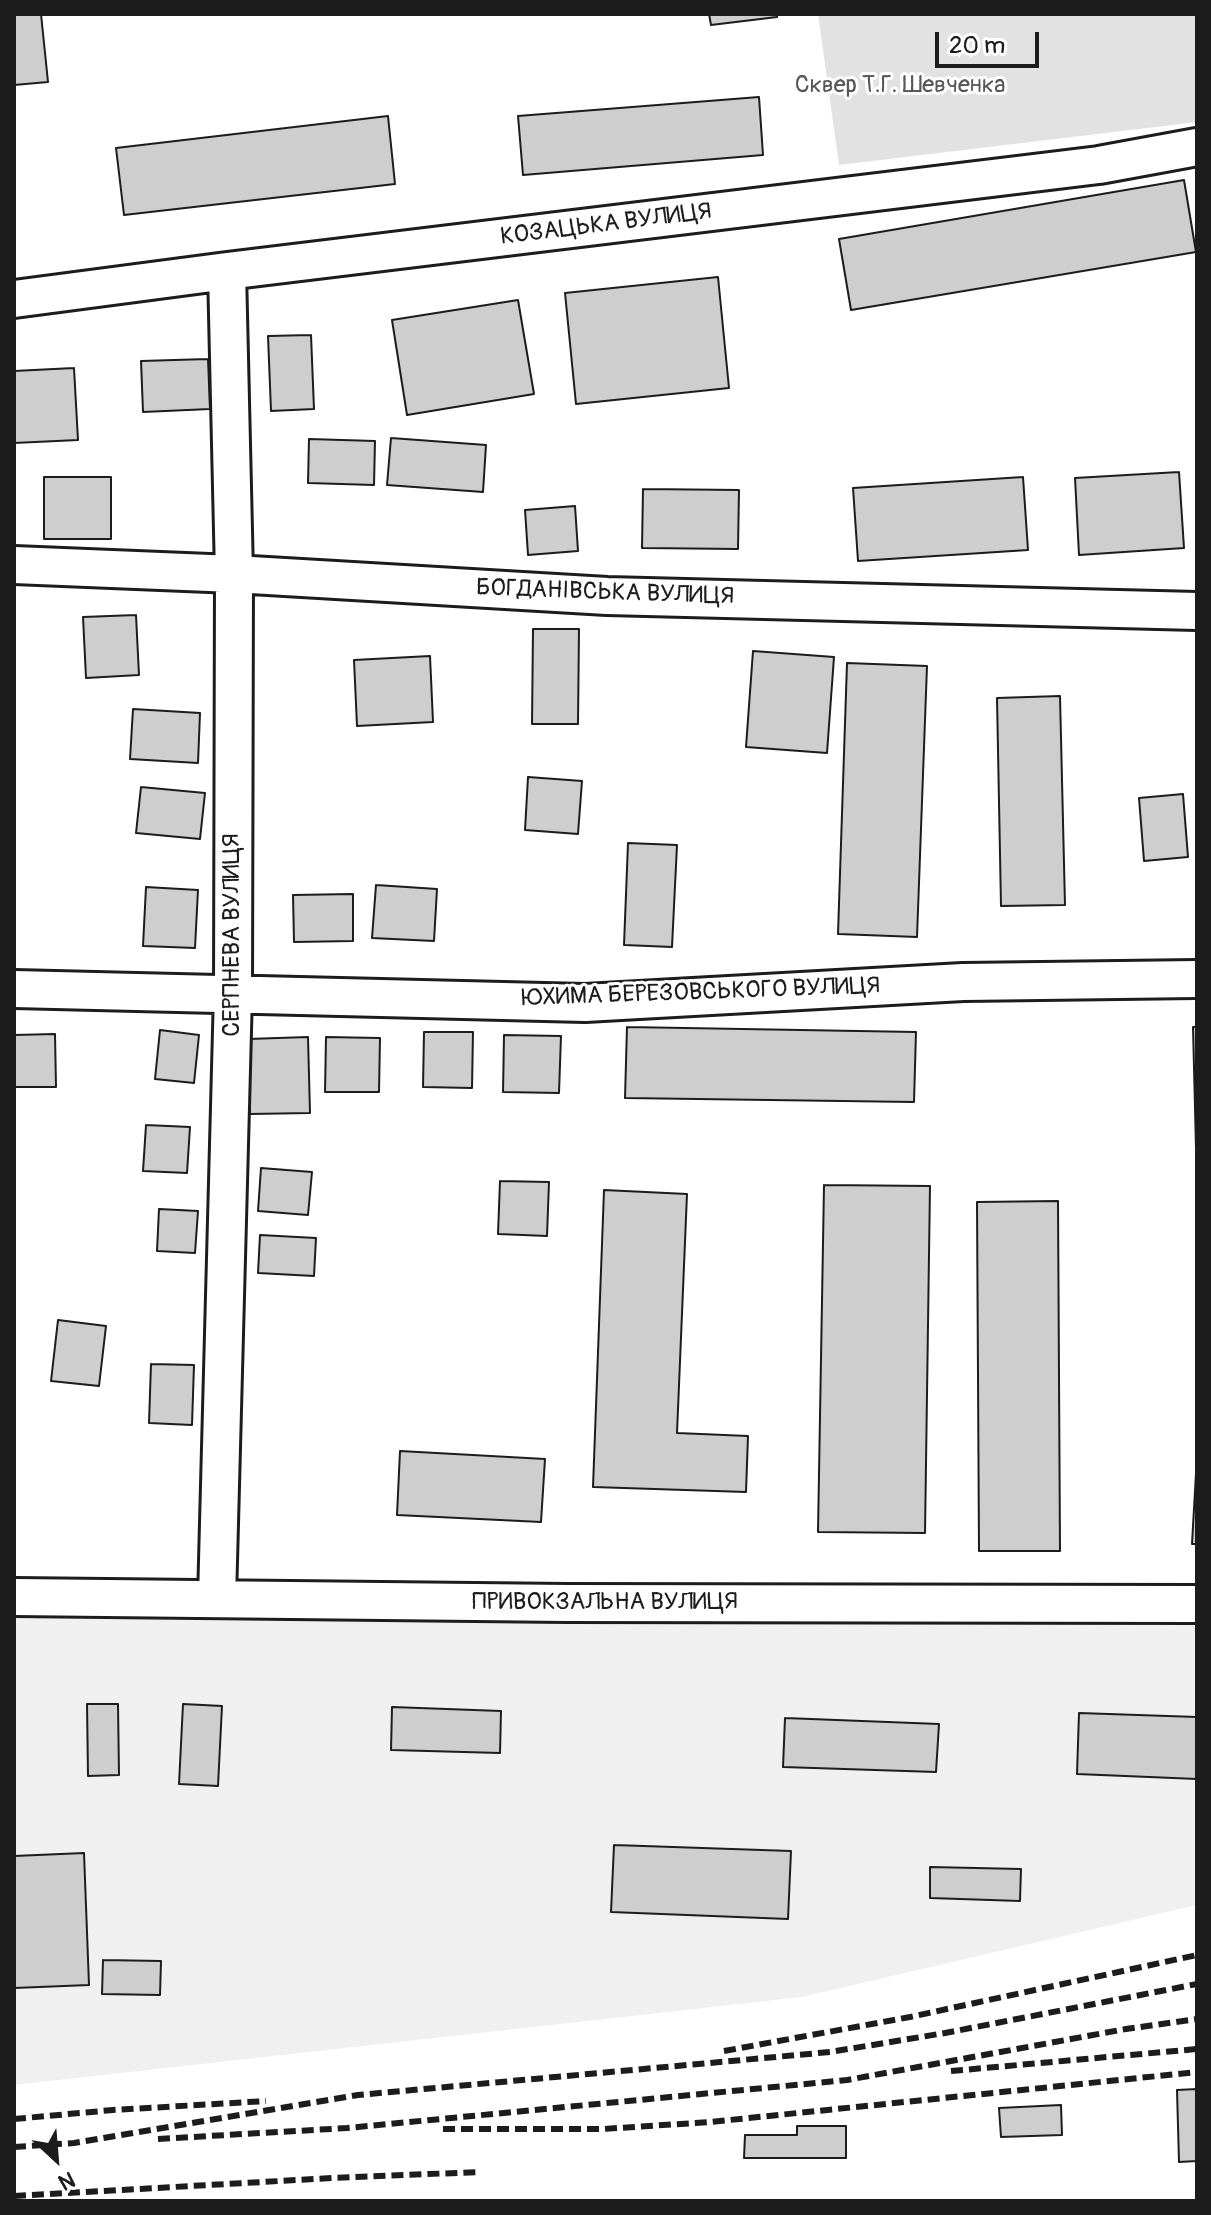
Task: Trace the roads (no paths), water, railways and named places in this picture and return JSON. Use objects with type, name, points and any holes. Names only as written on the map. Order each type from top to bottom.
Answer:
[{"type":"street","name":"КОЗАЦЬКА ВУЛИЦЯ","points":[[14,299],[1099,165],[1197,147]]},
{"type":"street","name":"СЕРПНЕВА ВУЛИЦЯ","points":[[217,1599],[233,993],[234,574],[227,271]]},
{"type":"street","name":"БОГДАНІВСЬКА ВУЛИЦЯ","points":[[14,565],[234,574],[607,596],[1197,611]]},
{"type":"street","name":"ЮХИМА БЕРЕЗОВСЬКОГО ВУЛИЦЯ","points":[[14,989],[585,1003],[963,982],[1197,979]]},
{"type":"street","name":"ПРИВОКЗАЛЬНА ВУЛИЦЯ","points":[[14,1597],[567,1603],[1197,1604]]},
{"type":"railway","points":[[724,2051],[910,2017],[1197,1955]]},
{"type":"railway","points":[[14,2147],[74,2143],[358,2095],[830,2052],[1197,1984]]},
{"type":"railway","points":[[158,2139],[347,2128],[847,2080],[1197,2019]]},
{"type":"railway","points":[[951,2071],[1197,2049]]},
{"type":"railway","points":[[443,2129],[603,2129],[710,2122],[1197,2072]]},
{"type":"railway","points":[[14,2119],[266,2101]]},
{"type":"railway","points":[[14,2196],[479,2172]]},
{"type":"park label","name":"Сквер Т.Г. Шевченка","points":[[900,86]]}]
